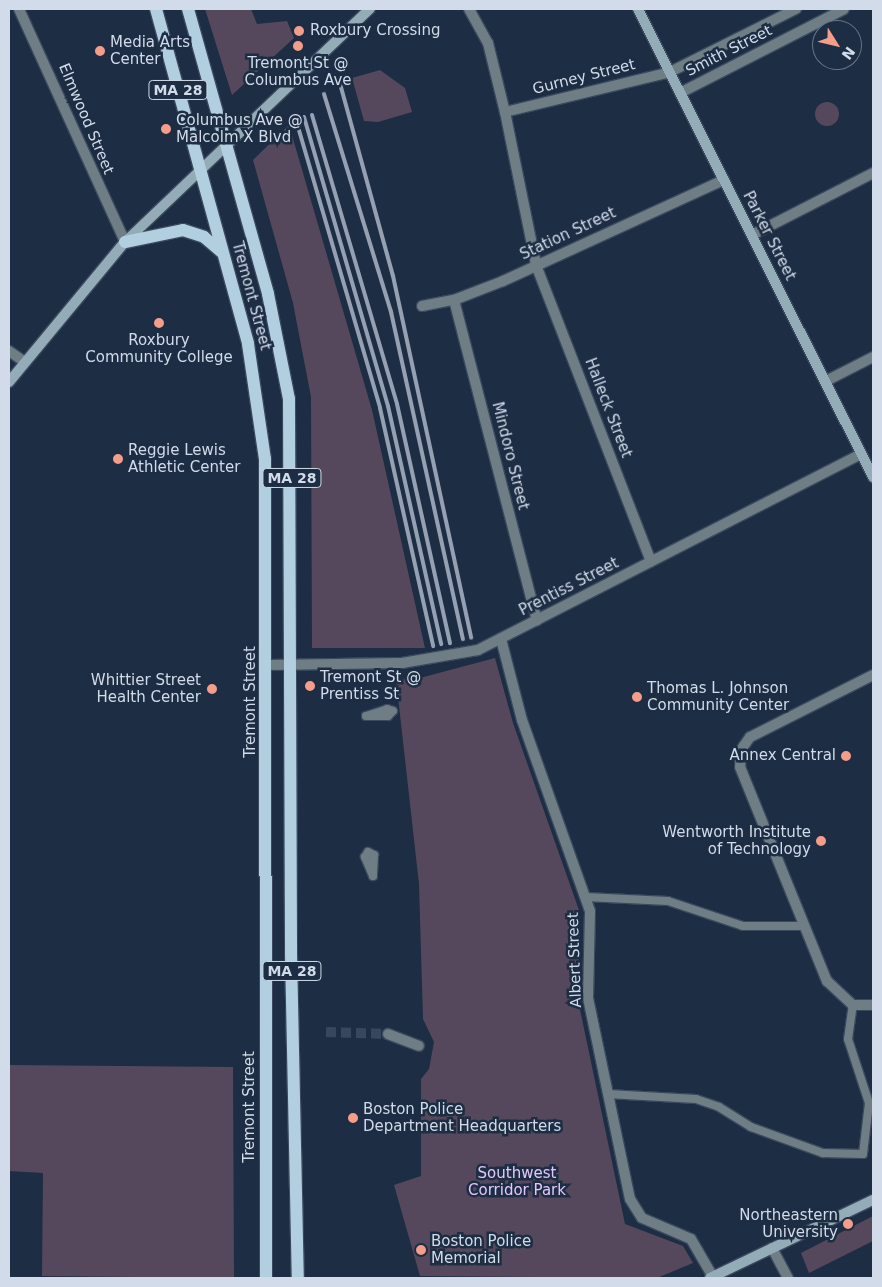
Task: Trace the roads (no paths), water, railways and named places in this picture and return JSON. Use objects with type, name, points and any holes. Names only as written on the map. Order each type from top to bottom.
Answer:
[{"type":"main road","name":"MA 28","points":[[156,9],[200,171]]},
{"type":"main road","name":"MA 28","points":[[188,9],[226,146]]},
{"type":"main road","points":[[9,382],[125,242],[370,9]]},
{"type":"main road","name":"Parker Street","points":[[638,9],[873,477]]},
{"type":"main road","name":"Tremont Street","points":[[226,146],[275,323],[290,399],[298,1278]]},
{"type":"main road","name":"Tremont Street","points":[[200,171],[254,369],[262,421],[267,514],[266,1278]]},
{"type":"main road","points":[[125,242],[183,230],[204,236],[224,254]]},
{"type":"main road","points":[[711,1278],[873,1200]]},
{"type":"street","name":"Elmwood Street","points":[[19,9],[125,242]]},
{"type":"street","points":[[470,9],[488,43],[505,112],[536,265]]},
{"type":"street","name":"Smith Street","points":[[670,72],[796,9]]},
{"type":"street","name":"Smith Street","points":[[680,92],[844,9]]},
{"type":"street","name":"Gurney Street","points":[[505,112],[670,72]]},
{"type":"street","points":[[752,235],[873,173]]},
{"type":"street","name":"Station Street","points":[[422,306],[454,300],[724,180]]},
{"type":"street","name":"Halleck Street","points":[[536,265],[651,562]]},
{"type":"street","name":"Mindoro Street","points":[[454,300],[537,620]]},
{"type":"street","points":[[9,351],[25,362]]},
{"type":"street","points":[[826,381],[873,357]]},
{"type":"street","name":"Prentiss Street","points":[[267,665],[402,663],[460,654],[501,639],[861,454]]},
{"type":"street","name":"Albert Street","points":[[501,639],[522,720],[586,898],[591,923],[588,998],[635,1211],[642,1218],[691,1239],[711,1278]]},
{"type":"street","points":[[873,675],[750,737],[741,750],[740,767],[803,926],[827,981],[853,1005],[873,1005]]},
{"type":"street","points":[[388,1034],[419,1046]]},
{"type":"street","points":[[772,1248],[788,1278]]},
{"type":"lane","points":[[586,898],[668,901],[743,926],[803,926]]},
{"type":"lane","points":[[608,1094],[696,1099],[719,1107],[751,1127],[822,1153],[863,1154],[870,1103],[848,1039],[853,1005]]},
{"type":"tunnel","points":[[326,1032],[388,1034]]},
{"type":"railway","points":[[339,80],[393,276],[471,638]]},
{"type":"railway","points":[[324,94],[391,312],[463,639]]},
{"type":"railway","points":[[312,115],[397,404],[450,643]]},
{"type":"railway","points":[[304,117],[388,406],[441,644]]},
{"type":"railway","points":[[296,120],[380,408],[433,646]]},
{"type":"place","name":"Roxbury Crossing","points":[[299,31]]},
{"type":"place","name":"Tremont St @ Columbus Ave","points":[[298,46]]},
{"type":"place","name":"Media Arts Center","points":[[100,51]]},
{"type":"place","name":"Columbus Ave @ Malcolm X Blvd","points":[[166,129]]},
{"type":"place","name":"Roxbury Community College","points":[[159,323]]},
{"type":"place","name":"Reggie Lewis Athletic Center","points":[[118,459]]},
{"type":"place","name":"Tremont St @ Prentiss St","points":[[310,686]]},
{"type":"place","name":"Whittier Street Health Center","points":[[212,689]]},
{"type":"place","name":"Thomas L. Johnson Community Center","points":[[637,697]]},
{"type":"place","name":"Annex Central","points":[[846,756]]},
{"type":"place","name":"Wentworth Institute of Technology","points":[[821,841]]},
{"type":"place","name":"Boston Police Department Headquarters","points":[[353,1118]]},
{"type":"place","name":"Northeastern University","points":[[848,1224]]},
{"type":"place","name":"Boston Police Memorial","points":[[421,1250]]},
{"type":"park label","name":"Southwest Corridor Park","points":[[517,1182]]}]
